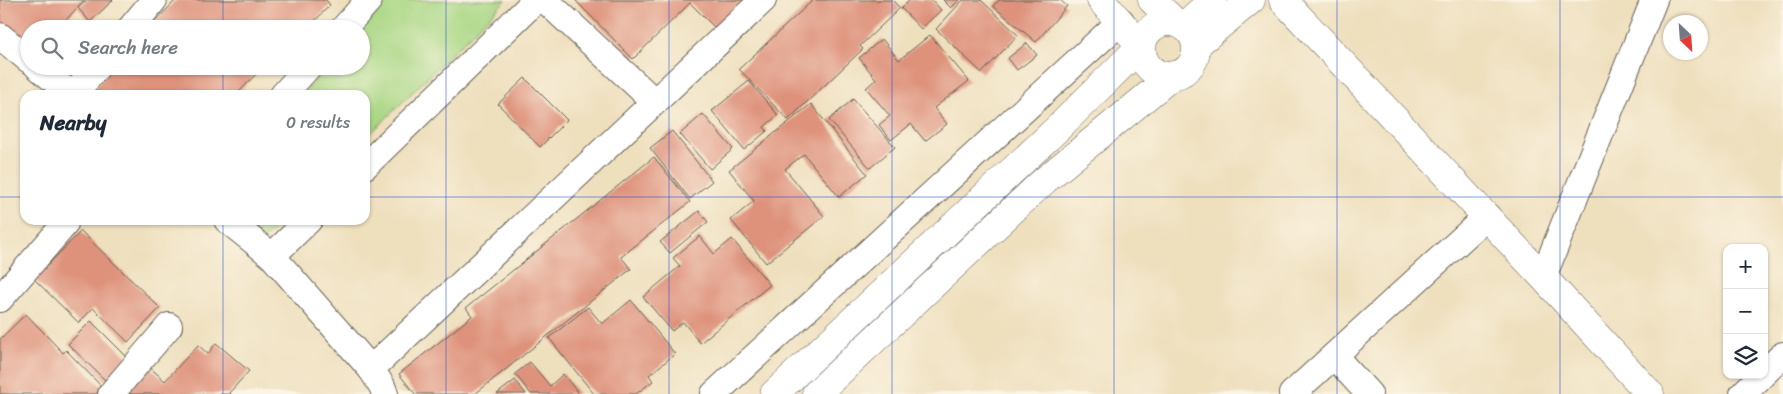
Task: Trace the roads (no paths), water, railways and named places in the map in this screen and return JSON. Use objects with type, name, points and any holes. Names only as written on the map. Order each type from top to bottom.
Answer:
[{"type":"main road","points":[[1102,0],[1141,46],[1146,62],[1151,68],[1165,76],[1180,74],[1192,64],[1195,57],[1185,31],[1152,0]]},
{"type":"main road","points":[[1185,31],[1213,0]]},
{"type":"main road","points":[[1185,31],[1251,0]]},
{"type":"main road","points":[[1283,0],[1650,394]]},
{"type":"main road","points":[[774,394],[1059,127],[1141,46],[1150,30],[1166,22],[1185,31]]},
{"type":"main road","points":[[816,394],[1045,180],[1173,75]]},
{"type":"street","points":[[137,20],[154,0]]},
{"type":"street","points":[[351,20],[369,0]]},
{"type":"street","points":[[370,161],[536,0]]},
{"type":"street","points":[[546,0],[655,102]]},
{"type":"street","points":[[371,369],[764,0]]},
{"type":"street","points":[[1543,277],[1654,0]]},
{"type":"street","points":[[714,394],[1121,22]]},
{"type":"street","points":[[0,36],[20,53]]},
{"type":"street","points":[[48,75],[67,90]]},
{"type":"street","points":[[77,90],[90,75]]},
{"type":"street","points":[[287,90],[301,75]]},
{"type":"street","points":[[1292,394],[1486,216]]},
{"type":"street","points":[[902,223],[927,251]]},
{"type":"street","points":[[0,299],[64,225]]},
{"type":"street","points":[[233,225],[272,256],[371,369],[385,394]]},
{"type":"street","points":[[272,256],[304,225]]},
{"type":"street","points":[[111,394],[169,326]]},
{"type":"street","points":[[1768,369],[1783,355]]},
{"type":"street","points":[[1334,356],[1369,394]]},
{"type":"street","points":[[1743,394],[1758,379]]}]
